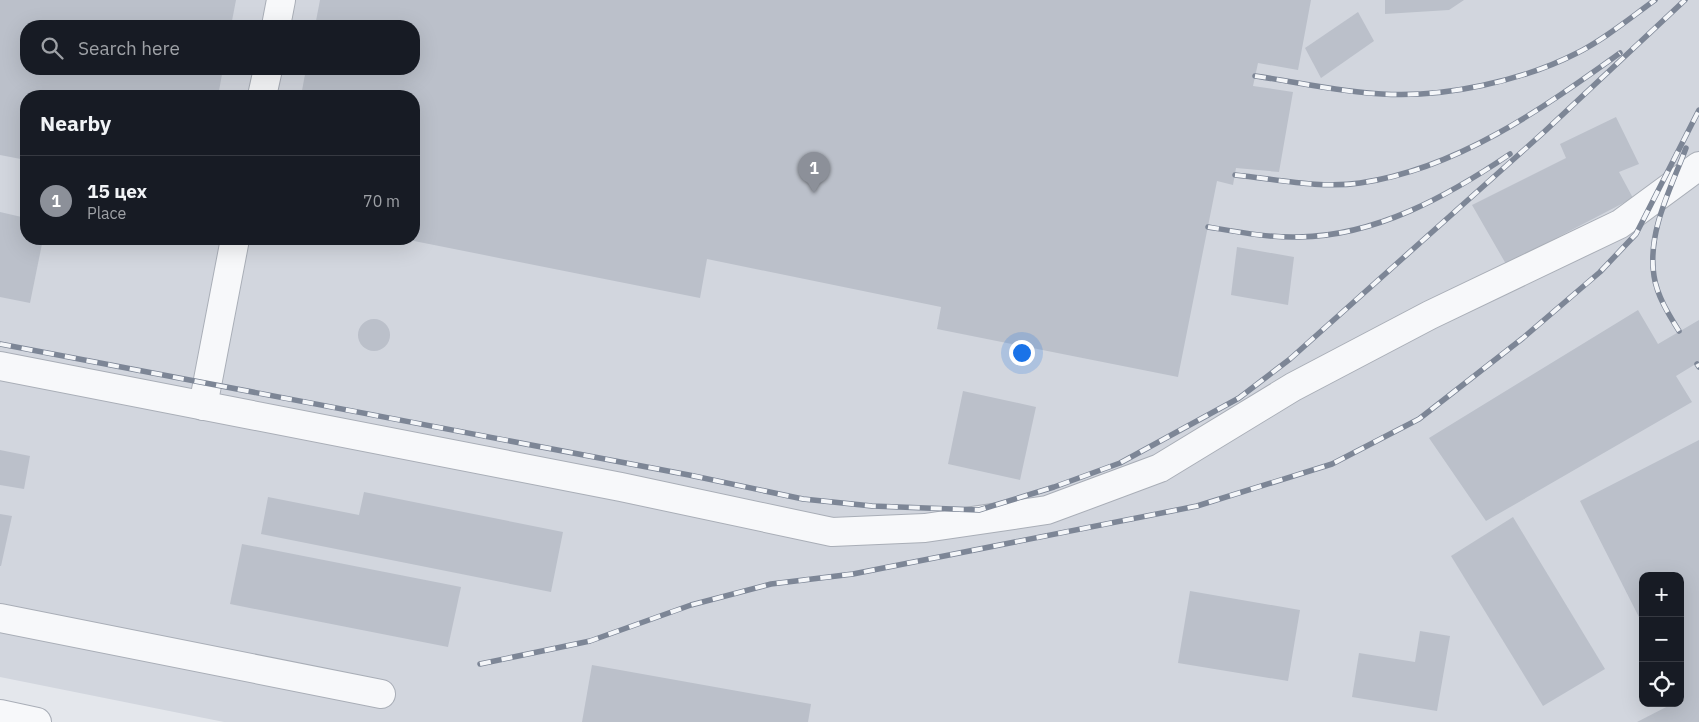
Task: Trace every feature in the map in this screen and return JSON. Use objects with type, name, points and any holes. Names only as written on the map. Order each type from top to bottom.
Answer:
[{"type":"street","points":[[277,20],[281,0]]},
{"type":"street","points":[[263,90],[267,75]]},
{"type":"street","points":[[0,366],[621,487],[832,532],[925,528],[1047,510],[1160,468],[1293,387],[1430,316],[1620,224],[1699,166]]},
{"type":"street","points":[[203,406],[234,245]]},
{"type":"street","points":[[0,618],[381,694]]},
{"type":"street","points":[[0,714],[37,722]]},
{"type":"shaded area","points":[[0,0],[1699,0],[1699,722],[224,722],[0,677]]},
{"type":"building","points":[[0,0],[236,0],[232,20],[20,20],[20,75],[222,75],[219,90],[20,90],[20,159],[0,155]]},
{"type":"building","points":[[320,0],[1311,0],[1298,70],[1258,63],[1253,86],[1293,92],[1279,172],[1236,168],[1233,185],[1217,181],[1178,377],[937,329],[941,307],[707,259],[700,298],[420,242],[420,90],[302,90],[305,75],[420,75],[420,20],[316,20]]},
{"type":"building","points":[[1385,0],[1464,0],[1449,10],[1385,14]]},
{"type":"building","points":[[1358,12],[1374,41],[1321,78],[1305,48]]},
{"type":"building","points":[[1616,117],[1639,164],[1619,172],[1633,198],[1506,264],[1472,205],[1566,158],[1560,144]]},
{"type":"building","points":[[0,212],[20,217],[20,245],[42,245],[30,303],[0,297]]},
{"type":"building","points":[[1237,247],[1294,257],[1288,305],[1231,295]]},
{"type":"building","points":[[1638,310],[1658,344],[1699,320],[1699,362],[1676,376],[1692,402],[1486,521],[1429,438]]},
{"type":"building","points":[[374,319],[380,320],[385,324],[389,329],[389,341],[385,346],[380,350],[374,351],[368,350],[363,346],[359,341],[358,335],[359,329],[363,324],[368,320]]},
{"type":"building","points":[[963,391],[1036,407],[1020,480],[948,464]]},
{"type":"building","points":[[1699,440],[1699,722],[1637,722],[1666,707],[1684,707],[1684,572],[1639,572],[1639,617],[1580,501]]},
{"type":"building","points":[[0,450],[30,456],[24,489],[0,485]]},
{"type":"building","points":[[364,492],[563,532],[551,592],[261,534],[268,497],[359,515]]},
{"type":"building","points":[[0,514],[12,516],[1,566],[0,566]]},
{"type":"building","points":[[1513,517],[1605,669],[1543,706],[1451,556]]},
{"type":"building","points":[[242,544],[461,587],[448,647],[230,604]]},
{"type":"building","points":[[1190,591],[1300,610],[1288,681],[1178,663]]},
{"type":"building","points":[[1420,631],[1450,636],[1437,711],[1352,697],[1359,653],[1415,662]]},
{"type":"building","points":[[592,665],[811,704],[808,722],[582,722]]},
{"type":"railway","points":[[1255,76],[1334,89],[1382,94],[1406,95],[1482,86],[1532,72],[1577,53],[1607,35],[1655,0]]},
{"type":"railway","points":[[0,344],[689,475],[803,499],[872,506],[979,510],[1054,487],[1120,463],[1239,398],[1290,359],[1544,132],[1685,0]]},
{"type":"railway","points":[[1235,175],[1298,183],[1345,185],[1396,176],[1431,165],[1497,134],[1560,95],[1620,53]]},
{"type":"railway","points":[[480,664],[590,641],[691,605],[771,584],[853,574],[1197,506],[1332,464],[1419,419],[1523,338],[1600,272],[1636,234],[1699,110]]},
{"type":"railway","points":[[1679,331],[1658,291],[1654,276],[1653,260],[1654,243],[1662,210],[1686,148]]},
{"type":"railway","points":[[1208,227],[1276,237],[1328,235],[1356,230],[1410,211],[1462,185],[1510,154]]},
{"type":"place","name":"15 цех","points":[[814,193]]}]
